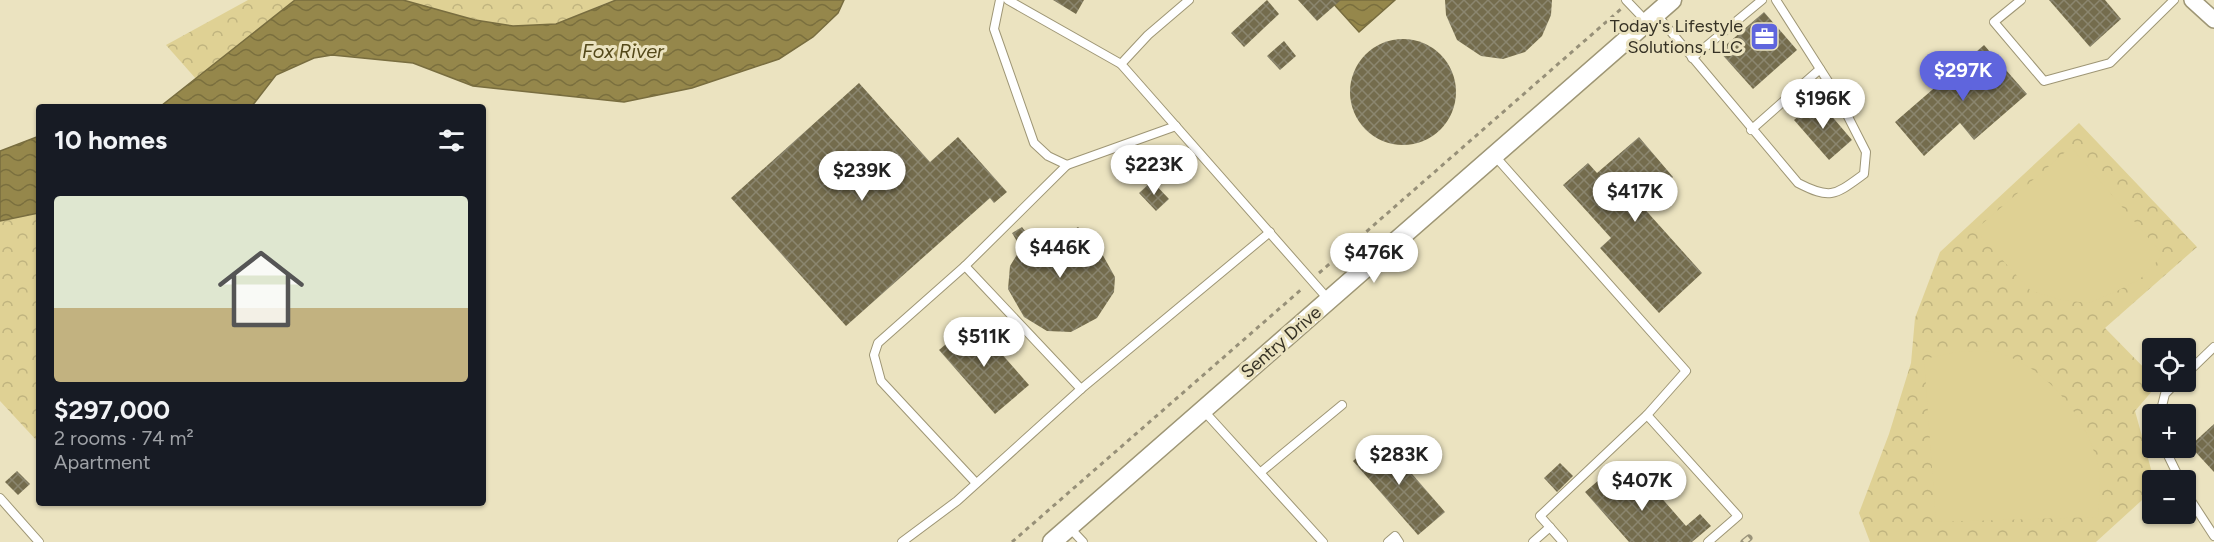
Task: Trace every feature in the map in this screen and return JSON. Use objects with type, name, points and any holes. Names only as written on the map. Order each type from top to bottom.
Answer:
[{"type":"street","name":"Sentry Drive","points":[[1052,542],[1672,0]]},
{"type":"street","points":[[2192,0],[2214,20]]},
{"type":"lane","points":[[1000,0],[994,29],[1034,143],[1048,156],[1067,165]]},
{"type":"lane","points":[[1008,0],[1121,63],[1329,300]]},
{"type":"lane","points":[[1121,63],[1148,34],[1189,0]]},
{"type":"lane","points":[[1692,58],[1762,0]]},
{"type":"lane","points":[[1627,1],[1651,18],[1692,58],[1798,183],[1820,195],[1843,190],[1864,174],[1866,152],[1838,97],[1776,0]]},
{"type":"lane","points":[[2021,0],[1994,22],[2044,81],[2110,63],[2174,0]]},
{"type":"lane","points":[[1751,130],[1820,69]]},
{"type":"lane","points":[[976,483],[880,381],[874,355],[878,343],[965,266],[1067,165],[1176,126]]},
{"type":"lane","points":[[1494,155],[1686,371],[1647,415],[1540,516],[1563,542]]},
{"type":"lane","points":[[902,542],[976,483],[1081,389],[1270,232]]},
{"type":"lane","points":[[965,266],[1081,389]]},
{"type":"lane","points":[[2196,364],[2214,347]]},
{"type":"lane","points":[[1261,472],[1342,405]]},
{"type":"lane","points":[[1203,410],[1323,542]]},
{"type":"lane","points":[[1647,415],[1738,516],[1708,542]]},
{"type":"lane","points":[[0,498],[39,542]]},
{"type":"lane","points":[[2196,508],[2214,536]]},
{"type":"lane","points":[[1069,527],[1083,542]]},
{"type":"lane","points":[[1533,542],[1550,527]]},
{"type":"lane","points":[[1388,542],[1395,536],[1400,542]]},
{"type":"path","points":[[1012,542],[1627,1]]},
{"type":"green space","points":[[248,0],[295,0],[197,80],[166,45]]},
{"type":"green space","points":[[403,0],[616,0],[556,24],[520,27],[458,17]]},
{"type":"green space","points":[[2079,123],[2197,247],[2105,328],[2142,366],[2142,392],[2151,392],[2135,411],[2142,436],[2142,458],[2148,458],[2151,470],[2142,470],[2142,500],[2096,542],[1870,542],[1859,513],[1889,434],[1911,363],[1915,318],[1940,252]]},
{"type":"green space","points":[[2071,147],[2163,255],[2140,279],[2089,303],[2061,300],[2031,291],[1975,230]]},
{"type":"green space","points":[[36,214],[36,440],[0,401],[0,221]]},
{"type":"green space","points":[[1956,352],[1993,352],[2015,359],[2032,369],[2061,395],[2083,427],[2097,461],[2100,482],[2099,517],[1936,522],[1924,359]]},
{"type":"water","name":"Fox River","points":[[295,0],[403,0],[475,20],[513,26],[556,24],[616,0],[844,0],[838,13],[813,37],[779,59],[692,88],[624,102],[473,86],[413,63],[332,55],[314,58],[276,75],[254,104],[164,104]]},
{"type":"water","points":[[1330,0],[1395,0],[1359,32]]},
{"type":"water","points":[[36,137],[36,214],[0,221],[0,151]]},
{"type":"building","points":[[1053,0],[1084,0],[1076,14]]},
{"type":"building","points":[[1267,0],[1279,14],[1244,47],[1231,33]]},
{"type":"building","points":[[1298,0],[1341,0],[1317,21]]},
{"type":"building","points":[[1445,0],[1552,0],[1551,15],[1542,36],[1525,52],[1503,59],[1481,56],[1457,40],[1446,15]]},
{"type":"building","points":[[2049,0],[2105,0],[2121,19],[2090,47]]},
{"type":"building","points":[[1764,12],[1797,50],[1753,89],[1719,51]]},
{"type":"building","points":[[1403,39],[1423,43],[1441,54],[1452,72],[1456,92],[1452,112],[1441,130],[1423,141],[1403,145],[1383,141],[1365,130],[1354,112],[1350,92],[1354,72],[1365,54],[1383,43]]},
{"type":"building","points":[[1284,41],[1296,56],[1280,70],[1267,56]]},
{"type":"building","points":[[1984,45],[2027,94],[1974,140],[1960,123],[1924,156],[1895,122]]},
{"type":"building","points":[[859,83],[930,162],[958,137],[1007,192],[994,203],[990,198],[846,326],[731,198]]},
{"type":"building","points":[[1818,100],[1852,140],[1829,160],[1794,120]]},
{"type":"building","points":[[1639,137],[1673,177],[1641,205],[1702,273],[1659,313],[1600,248],[1611,238],[1563,185],[1588,163],[1597,173]]},
{"type":"building","points":[[1152,181],[1169,199],[1156,211],[1139,193]]},
{"type":"building","points":[[1022,227],[1031,239],[1049,229],[1072,231],[1078,227],[1096,243],[1115,277],[1114,292],[1097,318],[1071,332],[1047,331],[1024,317],[1008,289],[1010,266],[1021,248],[1012,233]]},
{"type":"building","points":[[973,321],[1029,385],[995,414],[939,350]]},
{"type":"building","points":[[2214,424],[2214,472],[2196,452],[2196,440]]},
{"type":"building","points":[[1380,437],[1445,512],[1418,535],[1353,461]]},
{"type":"building","points":[[1560,463],[1573,476],[1557,492],[1544,478]]},
{"type":"building","points":[[1615,466],[1641,496],[1652,487],[1686,526],[1700,514],[1711,526],[1692,542],[1629,542],[1585,492]]},
{"type":"building","points":[[17,471],[30,484],[18,495],[5,482]]},
{"type":"railway","points":[[1744,542],[1749,538]]},
{"type":"place","name":"Today's Lifestyle Solutions, LLC","points":[[1764,36]]}]
